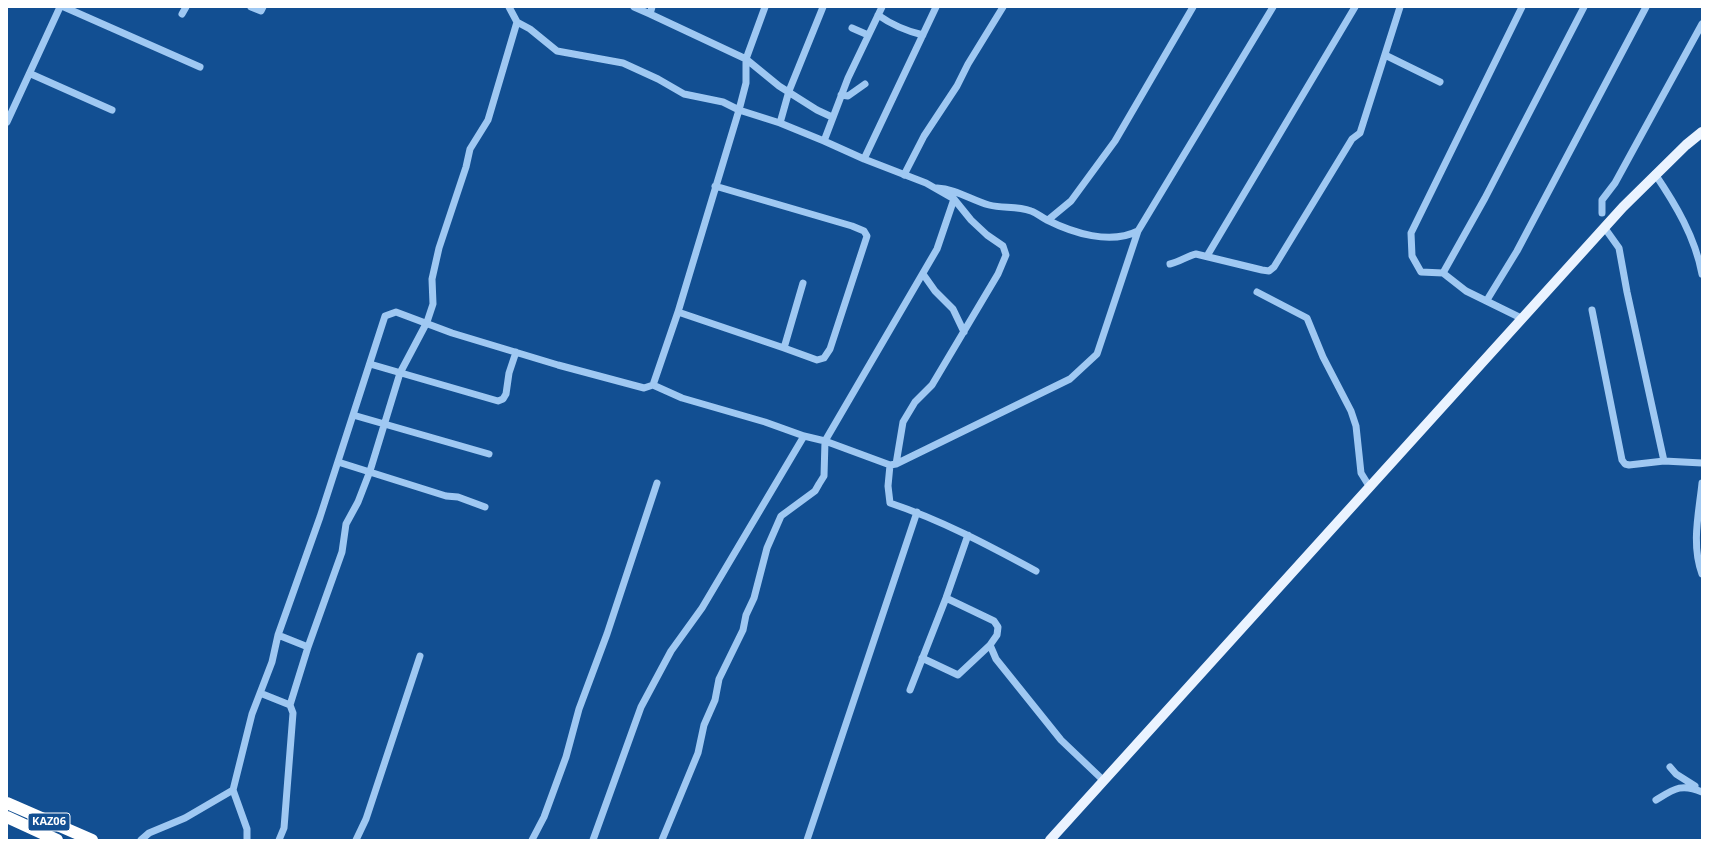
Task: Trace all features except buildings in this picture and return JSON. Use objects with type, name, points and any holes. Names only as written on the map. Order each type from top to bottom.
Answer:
[{"type":"highway","name":"KАZ06","points":[[7,803],[92,840]]},
{"type":"highway","name":"KАZ06","points":[[7,817],[57,840]]},
{"type":"main road","points":[[1050,840],[1604,227],[1655,174],[1702,132]]},
{"type":"street","points":[[7,122],[31,74],[60,7]]},
{"type":"street","points":[[64,7],[200,67]]},
{"type":"street","points":[[182,14],[186,7]]},
{"type":"street","points":[[251,7],[261,11],[263,7]]},
{"type":"street","points":[[509,7],[517,22],[530,29],[558,51],[623,63],[658,79],[684,94],[723,102],[739,110],[780,123],[824,141],[864,160],[933,187],[954,199],[981,230],[1003,246],[1006,254],[998,274],[932,386],[915,402],[903,422],[888,480],[890,504],[917,512],[968,535],[1036,572]]},
{"type":"street","points":[[634,7],[651,11],[746,59],[769,79],[817,110],[832,117]]},
{"type":"street","points":[[653,385],[678,312],[739,110],[746,83],[746,59],[765,7]]},
{"type":"street","points":[[780,123],[789,91],[823,7]]},
{"type":"street","points":[[824,141],[841,95],[882,7]]},
{"type":"street","points":[[864,160],[936,7]]},
{"type":"street","points":[[904,175],[924,136],[957,86],[968,64],[1003,7]]},
{"type":"street","points":[[1048,220],[1071,201],[1115,141],[1193,7]]},
{"type":"street","points":[[247,840],[247,829],[234,790],[252,714],[272,662],[278,635],[320,517],[385,316],[396,312],[427,322],[452,333],[516,352],[644,388],[653,385],[682,398],[765,422],[804,436],[825,441],[893,465],[1070,379],[1097,354],[1138,231],[1273,7]]},
{"type":"street","points":[[1207,256],[1355,7]]},
{"type":"street","points":[[1170,264],[1177,263],[1188,256],[1196,254],[1262,270],[1269,271],[1274,267],[1352,139],[1360,133],[1400,7]]},
{"type":"street","points":[[1521,318],[1466,291],[1443,273],[1421,272],[1412,256],[1411,233],[1522,7]]},
{"type":"street","points":[[1443,273],[1485,198],[1584,7]]},
{"type":"street","points":[[1487,300],[1517,251],[1646,7]]},
{"type":"street","points":[[878,15],[905,31],[923,35]]},
{"type":"street","points":[[279,840],[284,828],[293,713],[290,705],[308,647],[342,552],[346,524],[358,502],[370,471],[400,373],[427,322],[433,304],[432,279],[439,248],[466,167],[470,149],[488,120],[517,22]]},
{"type":"street","points":[[1602,213],[1602,200],[1615,183],[1702,24]]},
{"type":"street","points":[[852,28],[868,35]]},
{"type":"street","points":[[1385,55],[1440,82]]},
{"type":"street","points":[[31,74],[112,110]]},
{"type":"street","points":[[841,95],[848,96],[865,84]]},
{"type":"street","points":[[1655,174],[1684,221],[1699,258],[1702,274]]},
{"type":"street","points":[[678,312],[817,360],[824,358],[830,349],[867,236],[864,231],[852,226],[715,186]]},
{"type":"street","points":[[933,187],[953,190],[991,206],[1021,208],[1032,211],[1048,220],[1081,232],[1106,238],[1131,234],[1138,231]]},
{"type":"street","points":[[662,840],[698,753],[704,726],[715,700],[719,679],[743,630],[746,615],[754,598],[767,548],[781,516],[815,491],[822,480],[824,476],[825,441],[937,249],[954,199]]},
{"type":"street","points":[[1604,227],[1619,248],[1627,292],[1664,461]]},
{"type":"street","points":[[923,274],[935,291],[953,310],[964,332]]},
{"type":"street","points":[[784,348],[803,283]]},
{"type":"street","points":[[1257,292],[1307,318],[1323,357],[1351,411],[1356,426],[1361,473],[1369,486]]},
{"type":"street","points":[[1592,310],[1622,460],[1625,464],[1629,465],[1664,461],[1702,463]]},
{"type":"street","points":[[370,364],[498,401],[503,399],[506,394],[509,373],[516,352]]},
{"type":"street","points":[[353,415],[489,454]]},
{"type":"street","points":[[593,840],[607,806],[641,707],[671,651],[702,608],[804,436]]},
{"type":"street","points":[[338,462],[446,496],[458,497],[485,507]]},
{"type":"street","points":[[532,840],[544,817],[566,757],[579,709],[608,634],[657,483]]},
{"type":"street","points":[[1702,483],[1696,533],[1698,562],[1702,574]]},
{"type":"street","points":[[807,840],[917,512]]},
{"type":"street","points":[[910,690],[946,598],[968,535]]},
{"type":"street","points":[[922,658],[958,675],[990,645],[997,635],[998,627],[994,621],[946,598]]},
{"type":"street","points":[[278,635],[308,647]]},
{"type":"street","points":[[990,645],[996,659],[1060,740],[1104,781]]},
{"type":"street","points":[[356,840],[366,819],[420,656]]},
{"type":"street","points":[[260,693],[290,705]]},
{"type":"street","points":[[1670,768],[1702,791]]},
{"type":"street","points":[[1656,800],[1673,790],[1686,786],[1702,791]]},
{"type":"street","points":[[141,840],[149,834],[178,822],[234,790]]}]
